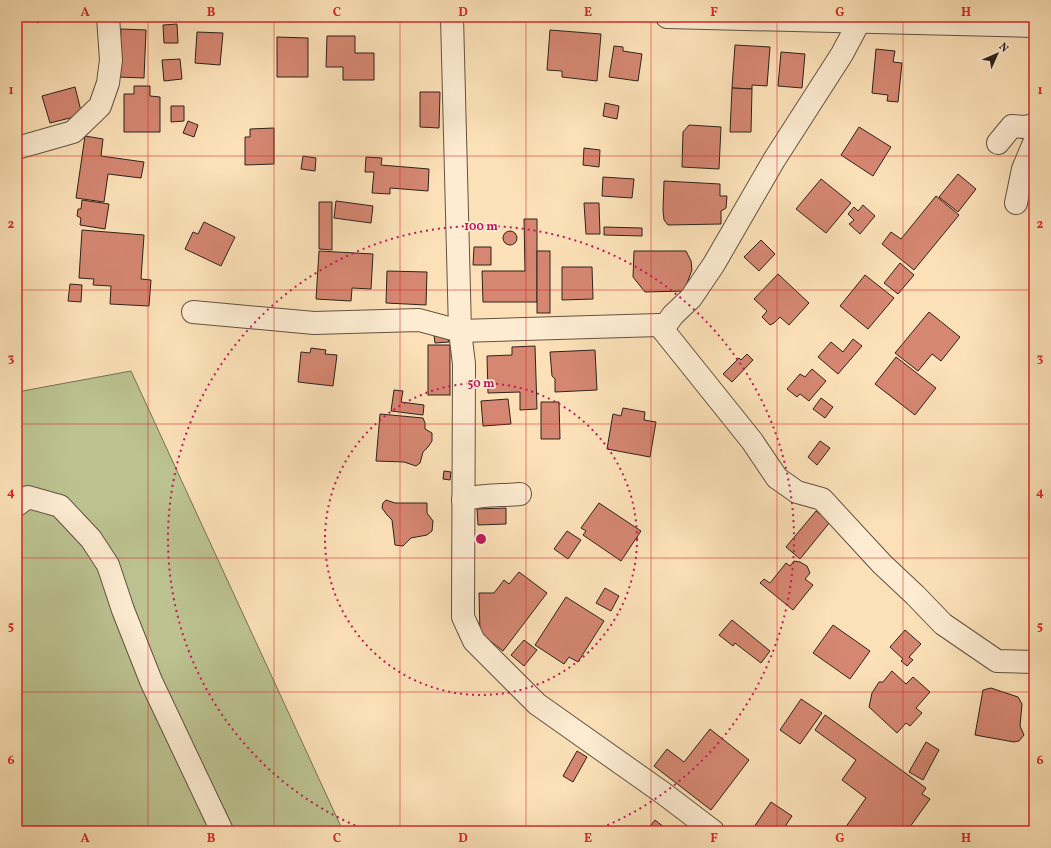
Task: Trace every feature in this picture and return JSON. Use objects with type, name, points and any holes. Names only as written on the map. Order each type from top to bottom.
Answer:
[{"type":"street","points":[[17,148],[73,132],[100,106],[108,83],[111,60],[108,17]]},
{"type":"street","points":[[452,17],[460,331],[464,364],[463,617],[474,640],[537,704],[712,831]]},
{"type":"street","points":[[667,17],[1034,26]]},
{"type":"street","points":[[663,329],[673,315],[691,298],[714,264],[774,160],[842,54],[859,22]]},
{"type":"street","points":[[998,143],[1012,126],[1024,127],[1034,124]]},
{"type":"street","points":[[1016,203],[1023,169],[1034,143]]},
{"type":"street","points":[[193,312],[240,318],[314,323],[418,320],[460,331],[659,325],[752,441],[777,478],[797,492],[822,499],[882,564],[943,624],[996,661],[1034,662]]},
{"type":"street","points":[[463,500],[486,495],[520,494]]},
{"type":"street","points":[[17,505],[28,497],[60,506],[91,539],[108,565],[151,681],[222,831]]},
{"type":"green space","points":[[131,371],[343,831],[17,831],[17,392]]},
{"type":"building","points":[[31,17],[42,17],[38,23]]},
{"type":"building","points":[[177,24],[178,43],[164,43],[163,25]]},
{"type":"building","points":[[121,29],[146,30],[144,78],[118,77]]},
{"type":"building","points":[[550,30],[601,34],[597,81],[562,77],[562,71],[547,70]]},
{"type":"building","points":[[197,32],[223,33],[220,65],[195,63]]},
{"type":"building","points":[[327,36],[355,36],[355,53],[374,53],[374,80],[343,80],[343,67],[326,67]]},
{"type":"building","points":[[277,37],[308,38],[308,77],[277,77]]},
{"type":"building","points":[[735,45],[770,47],[767,86],[752,85],[752,89],[732,88]]},
{"type":"building","points":[[614,46],[623,47],[623,51],[642,54],[638,81],[609,77]]},
{"type":"building","points":[[876,49],[895,51],[893,62],[902,63],[898,102],[887,101],[888,95],[872,93]]},
{"type":"building","points":[[781,52],[805,54],[802,88],[778,86]]},
{"type":"building","points":[[180,59],[182,79],[164,81],[162,60]]},
{"type":"building","points":[[134,86],[150,86],[150,96],[160,97],[160,132],[124,132],[124,94],[134,94]]},
{"type":"building","points":[[75,87],[82,115],[50,123],[42,96]]},
{"type":"building","points":[[732,88],[752,89],[751,132],[730,132]]},
{"type":"building","points":[[420,92],[440,92],[439,128],[420,127]]},
{"type":"building","points":[[605,103],[619,106],[617,119],[603,116]]},
{"type":"building","points":[[171,106],[184,106],[184,121],[171,122]]},
{"type":"building","points":[[188,121],[198,125],[194,137],[183,133]]},
{"type":"building","points":[[689,125],[721,127],[719,169],[682,167],[683,132]]},
{"type":"building","points":[[859,127],[891,147],[873,176],[841,155]]},
{"type":"building","points":[[274,128],[274,164],[245,165],[245,137],[250,137],[250,129]]},
{"type":"building","points":[[85,136],[103,139],[101,156],[144,162],[141,178],[108,174],[104,202],[76,198]]},
{"type":"building","points":[[584,148],[600,150],[599,167],[583,165]]},
{"type":"building","points":[[303,156],[316,158],[315,171],[301,169]]},
{"type":"building","points":[[366,157],[382,158],[381,165],[429,169],[428,191],[390,188],[390,194],[372,193],[374,172],[365,172]]},
{"type":"building","points":[[958,174],[976,189],[958,212],[939,197]]},
{"type":"building","points":[[603,177],[634,179],[632,198],[602,196]]},
{"type":"building","points":[[821,179],[851,203],[826,233],[796,209]]},
{"type":"building","points":[[664,181],[720,184],[720,196],[727,196],[726,208],[721,211],[721,224],[668,225],[664,220],[663,210]]},
{"type":"building","points":[[936,196],[959,215],[914,270],[882,244],[891,232],[901,239]]},
{"type":"building","points":[[82,200],[109,204],[105,229],[80,225],[81,218],[77,216],[78,209],[81,209]]},
{"type":"building","points":[[336,201],[373,206],[371,223],[334,218]]},
{"type":"building","points":[[319,202],[332,202],[332,250],[319,249]]},
{"type":"building","points":[[584,203],[599,203],[600,234],[586,234]]},
{"type":"building","points":[[863,205],[875,216],[860,234],[849,224],[854,220],[848,214],[854,207],[858,211]]},
{"type":"building","points":[[524,219],[537,219],[537,302],[483,302],[482,271],[525,271]]},
{"type":"building","points":[[204,222],[235,237],[221,266],[185,249],[193,232],[198,234]]},
{"type":"building","points":[[604,227],[642,228],[642,236],[604,235]]},
{"type":"building","points":[[82,230],[144,235],[141,279],[151,280],[149,306],[110,304],[111,286],[93,285],[94,279],[79,278]]},
{"type":"building","points":[[510,231],[515,233],[517,238],[515,243],[510,245],[505,243],[503,238],[505,233]]},
{"type":"building","points":[[761,240],[775,254],[759,271],[744,257]]},
{"type":"building","points":[[474,247],[491,247],[491,265],[473,265]]},
{"type":"building","points":[[319,251],[373,254],[371,289],[352,288],[351,301],[316,299]]},
{"type":"building","points":[[537,251],[550,251],[550,313],[537,313]]},
{"type":"building","points":[[634,251],[686,251],[691,261],[692,270],[684,291],[645,292],[633,277]]},
{"type":"building","points":[[900,263],[914,275],[898,294],[884,283]]},
{"type":"building","points":[[562,267],[592,267],[593,299],[562,300]]},
{"type":"building","points":[[387,271],[427,272],[426,305],[386,303]]},
{"type":"building","points":[[778,274],[809,303],[789,325],[780,317],[770,325],[762,317],[767,311],[754,299]]},
{"type":"building","points":[[865,275],[894,298],[868,329],[840,306]]},
{"type":"building","points":[[70,284],[82,285],[81,302],[68,301]]},
{"type":"building","points":[[929,312],[960,337],[941,361],[932,354],[918,371],[895,353]]},
{"type":"building","points":[[448,335],[449,342],[435,343],[434,336]]},
{"type":"building","points":[[853,339],[862,346],[838,374],[818,357],[831,342],[843,352]]},
{"type":"building","points":[[428,345],[450,345],[450,395],[428,395]]},
{"type":"building","points":[[535,346],[537,409],[520,410],[520,392],[488,393],[487,356],[512,355],[512,347]]},
{"type":"building","points":[[311,348],[326,350],[325,354],[337,355],[333,386],[298,382],[301,352],[310,353]]},
{"type":"building","points":[[595,350],[597,390],[555,392],[555,379],[552,376],[550,352]]},
{"type":"building","points":[[747,354],[753,360],[732,382],[723,374],[739,358],[741,360]]},
{"type":"building","points":[[896,357],[936,388],[915,415],[875,384]]},
{"type":"building","points":[[812,369],[826,381],[809,401],[800,394],[797,397],[787,389],[800,374],[805,377]]},
{"type":"building","points":[[394,390],[403,391],[401,402],[424,405],[423,415],[391,411]]},
{"type":"building","points":[[821,398],[833,407],[825,418],[813,409]]},
{"type":"building","points":[[508,399],[511,424],[483,426],[481,401]]},
{"type":"building","points":[[541,402],[559,402],[560,439],[541,439]]},
{"type":"building","points":[[623,408],[645,412],[644,420],[656,422],[650,457],[607,449],[613,414],[621,416]]},
{"type":"building","points":[[380,414],[423,418],[425,429],[432,433],[432,441],[423,452],[420,463],[416,466],[404,462],[376,461]]},
{"type":"building","points":[[820,441],[830,448],[817,465],[808,457]]},
{"type":"building","points":[[444,471],[451,472],[450,480],[443,479]]},
{"type":"building","points":[[386,500],[395,503],[427,503],[427,513],[433,521],[432,531],[427,535],[411,538],[403,546],[395,545],[392,520],[382,508],[383,503]]},
{"type":"building","points":[[599,503],[641,531],[621,561],[583,535],[586,531],[581,528]]},
{"type":"building","points":[[506,508],[506,524],[478,525],[477,509]]},
{"type":"building","points":[[816,511],[830,522],[800,559],[786,547]]},
{"type":"building","points":[[567,531],[581,540],[568,559],[554,549]]},
{"type":"building","points":[[794,561],[800,562],[807,566],[810,573],[805,579],[813,585],[793,610],[760,583],[764,579],[770,583],[786,563],[790,566]]},
{"type":"building","points":[[519,572],[547,593],[503,651],[480,633],[479,593],[494,593],[504,580],[509,584]]},
{"type":"building","points":[[605,588],[619,596],[611,611],[596,603]]},
{"type":"building","points":[[566,597],[604,621],[578,662],[569,657],[564,664],[535,645]]},
{"type":"building","points":[[732,620],[770,651],[761,663],[735,643],[733,646],[719,635]]},
{"type":"building","points":[[833,625],[870,651],[850,679],[813,653]]},
{"type":"building","points":[[905,630],[921,644],[909,657],[913,660],[907,666],[901,661],[903,659],[890,647]]},
{"type":"building","points":[[524,640],[537,650],[524,666],[511,655]]},
{"type":"building","points":[[892,671],[906,684],[913,677],[930,692],[916,708],[922,713],[910,726],[906,723],[897,733],[869,707],[872,693],[879,682],[883,682]]},
{"type":"building","points":[[991,688],[1018,697],[1022,704],[1020,726],[1024,735],[1019,741],[1014,742],[975,735],[983,690]]},
{"type":"building","points":[[801,699],[822,713],[800,744],[780,730]]},
{"type":"building","points":[[825,715],[926,788],[922,794],[930,799],[907,831],[843,831],[866,798],[842,780],[856,760],[815,730]]},
{"type":"building","points":[[710,729],[749,760],[711,810],[654,766],[667,749],[684,762]]},
{"type":"building","points":[[926,742],[939,750],[923,780],[909,772]]},
{"type":"building","points":[[577,751],[587,757],[573,782],[563,776]]},
{"type":"building","points":[[771,802],[792,816],[782,831],[760,831],[754,827]]},
{"type":"building","points":[[655,820],[669,831],[646,831]]}]
